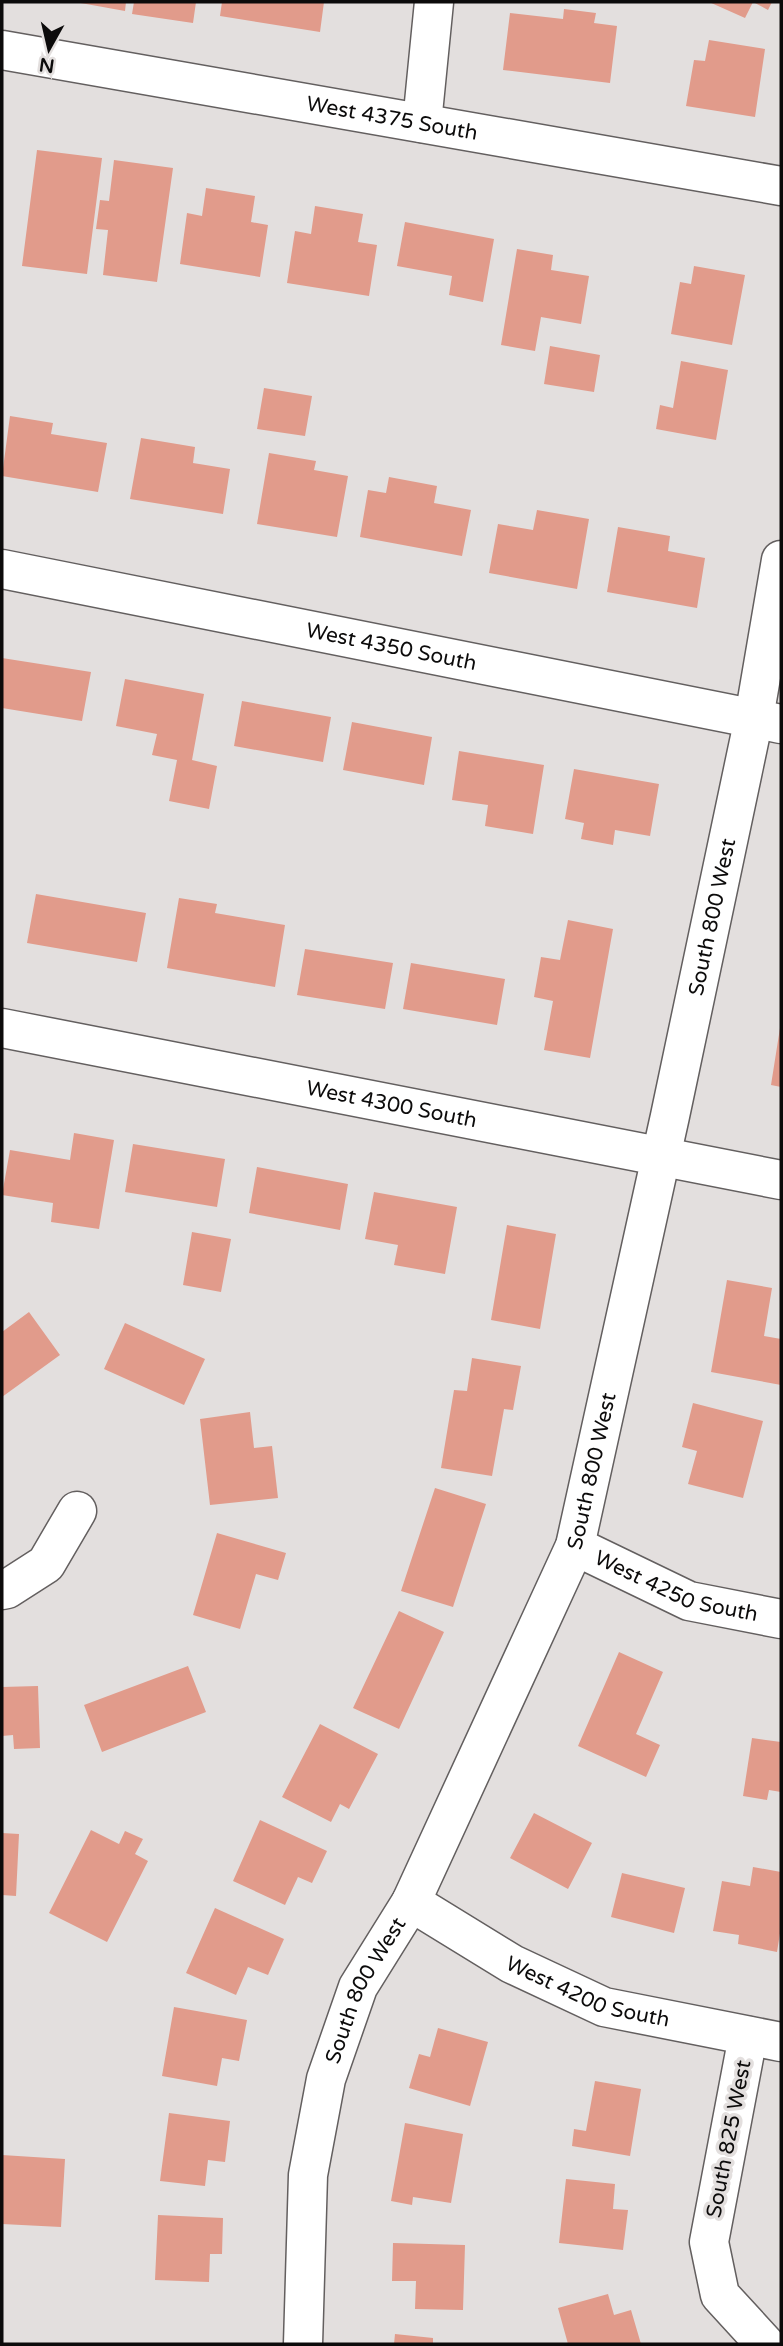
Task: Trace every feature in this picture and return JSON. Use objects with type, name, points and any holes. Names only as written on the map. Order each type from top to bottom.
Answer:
[{"type":"street","points":[[422,123],[434,2]]},
{"type":"street","name":"West 4375 South","points":[[2,50],[781,186]]},
{"type":"street","name":"South 800 West","points":[[303,2344],[308,2175],[326,2078],[358,1987],[411,1902],[575,1546],[662,1156],[767,721],[781,560]]},
{"type":"street","name":"West 4350 South","points":[[2,569],[767,721]]},
{"type":"street","name":"West 4300 South","points":[[2,1028],[781,1180]]},
{"type":"street","points":[[2,1590],[46,1564],[77,1511]]},
{"type":"street","name":"West 4250 South","points":[[575,1546],[689,1601],[781,1619]]},
{"type":"street","name":"West 4200 South","points":[[411,1902],[512,1964],[604,2007],[764,2039]]},
{"type":"street","name":"South 825 West","points":[[764,2039],[709,2242],[720,2295],[765,2344]]},
{"type":"building","points":[[75,2],[126,2],[125,11]]},
{"type":"building","points":[[134,2],[196,2],[193,23],[132,14]]},
{"type":"building","points":[[222,2],[324,2],[320,32],[220,16]]},
{"type":"building","points":[[709,2],[753,2],[745,18]]},
{"type":"building","points":[[753,2],[772,2],[768,10]]},
{"type":"building","points":[[564,9],[596,13],[594,23],[617,26],[610,83],[503,70],[510,13],[563,19]]},
{"type":"building","points":[[709,40],[765,49],[755,117],[686,106],[694,60],[705,61]]},
{"type":"building","points":[[37,150],[102,158],[87,274],[22,266]]},
{"type":"building","points":[[114,160],[173,168],[157,282],[103,275],[108,230],[96,229],[100,200],[109,201]]},
{"type":"building","points":[[206,188],[255,196],[251,222],[268,225],[260,277],[180,264],[187,213],[202,216]]},
{"type":"building","points":[[315,206],[363,214],[358,242],[377,245],[369,296],[287,283],[295,231],[311,234]]},
{"type":"building","points":[[405,222],[494,239],[483,302],[449,295],[452,276],[397,266]]},
{"type":"building","points":[[517,249],[553,255],[551,270],[589,276],[581,324],[541,317],[535,351],[501,345]]},
{"type":"building","points":[[694,266],[745,275],[732,345],[671,334],[680,282],[691,284]]},
{"type":"building","points":[[550,346],[600,355],[594,392],[544,384]]},
{"type":"building","points":[[681,361],[728,370],[716,440],[656,429],[660,405],[673,408]]},
{"type":"building","points":[[264,388],[312,396],[305,436],[257,429]]},
{"type":"building","points":[[10,416],[53,423],[51,434],[107,443],[98,492],[2,476]]},
{"type":"building","points":[[141,438],[195,447],[193,463],[230,469],[223,514],[130,499]]},
{"type":"building","points":[[269,453],[316,461],[314,470],[348,476],[337,537],[257,524]]},
{"type":"building","points":[[389,477],[437,486],[434,503],[471,510],[462,556],[360,537],[368,490],[386,493]]},
{"type":"building","points":[[537,510],[589,519],[577,589],[489,573],[498,524],[533,530]]},
{"type":"building","points":[[618,527],[670,536],[668,551],[705,558],[697,608],[607,592]]},
{"type":"building","points":[[2,658],[91,672],[82,721],[2,708]]},
{"type":"building","points":[[125,679],[204,694],[192,760],[217,766],[209,809],[169,801],[177,760],[152,755],[157,734],[116,726]]},
{"type":"building","points":[[242,701],[331,717],[323,762],[234,746]]},
{"type":"building","points":[[352,722],[432,737],[424,785],[343,770]]},
{"type":"building","points":[[459,751],[544,765],[533,834],[485,826],[488,805],[452,800]]},
{"type":"building","points":[[574,769],[659,784],[650,836],[615,830],[613,845],[581,839],[584,823],[565,819]]},
{"type":"building","points":[[36,894],[146,913],[137,962],[27,943]]},
{"type":"building","points":[[179,898],[217,904],[215,913],[285,925],[275,987],[167,968]]},
{"type":"building","points":[[568,920],[613,929],[590,1058],[544,1050],[553,1001],[534,997],[541,957],[560,960]]},
{"type":"building","points":[[305,949],[393,963],[385,1009],[297,995]]},
{"type":"building","points":[[411,963],[505,979],[497,1025],[403,1009]]},
{"type":"building","points":[[781,1028],[781,1087],[771,1085]]},
{"type":"building","points":[[74,1133],[114,1140],[99,1229],[51,1222],[53,1203],[2,1195],[10,1150],[70,1160]]},
{"type":"building","points":[[133,1144],[225,1159],[217,1207],[125,1192]]},
{"type":"building","points":[[257,1167],[348,1184],[340,1230],[249,1213]]},
{"type":"building","points":[[374,1192],[457,1207],[445,1274],[394,1265],[398,1245],[365,1239]]},
{"type":"building","points":[[507,1225],[556,1234],[540,1329],[491,1320]]},
{"type":"building","points":[[192,1232],[231,1239],[221,1292],[183,1285]]},
{"type":"building","points":[[727,1280],[772,1288],[764,1336],[781,1339],[781,1385],[711,1372]]},
{"type":"building","points":[[29,1312],[60,1355],[2,1397],[2,1332]]},
{"type":"building","points":[[125,1323],[205,1359],[184,1405],[104,1369]]},
{"type":"building","points":[[472,1358],[521,1366],[513,1410],[504,1409],[492,1476],[441,1468],[454,1390],[467,1391]]},
{"type":"building","points":[[693,1403],[763,1421],[743,1498],[688,1484],[697,1451],[682,1447]]},
{"type":"building","points":[[250,1412],[254,1448],[272,1446],[278,1498],[210,1505],[200,1419]]},
{"type":"building","points":[[435,1488],[486,1504],[453,1607],[401,1591]]},
{"type":"building","points":[[217,1533],[286,1553],[278,1580],[256,1574],[240,1629],[193,1615]]},
{"type":"building","points":[[399,1611],[444,1632],[399,1729],[353,1708]]},
{"type":"building","points":[[619,1652],[663,1672],[636,1734],[660,1745],[646,1777],[578,1746]]},
{"type":"building","points":[[188,1666],[206,1712],[102,1752],[84,1705]]},
{"type":"building","points":[[38,1686],[40,1748],[14,1749],[13,1735],[2,1736],[2,1687]]},
{"type":"building","points":[[320,1724],[378,1754],[349,1809],[340,1804],[331,1822],[282,1797]]},
{"type":"building","points":[[752,1738],[781,1742],[781,1792],[769,1790],[767,1800],[743,1796]]},
{"type":"building","points":[[534,1813],[592,1843],[568,1889],[510,1858]]},
{"type":"building","points":[[260,1820],[327,1851],[312,1883],[298,1877],[285,1905],[233,1881]]},
{"type":"building","points":[[91,1830],[119,1844],[125,1831],[143,1839],[135,1854],[148,1861],[107,1942],[49,1913]]},
{"type":"building","points":[[2,1833],[19,1834],[16,1896],[2,1895]]},
{"type":"building","points":[[753,1867],[781,1872],[781,1927],[777,1952],[738,1944],[739,1935],[713,1931],[722,1881],[750,1886]]},
{"type":"building","points":[[622,1873],[685,1888],[674,1933],[611,1917]]},
{"type":"building","points":[[215,1908],[284,1939],[268,1975],[248,1967],[236,1995],[186,1973]]},
{"type":"building","points":[[174,2007],[247,2020],[239,2061],[222,2058],[217,2086],[162,2076]]},
{"type":"building","points":[[438,2028],[488,2042],[470,2106],[409,2088],[419,2054],[430,2057]]},
{"type":"building","points":[[595,2081],[641,2089],[630,2156],[572,2146],[574,2129],[586,2131]]},
{"type":"building","points":[[169,2113],[230,2121],[225,2162],[208,2160],[205,2186],[160,2181]]},
{"type":"building","points":[[405,2123],[463,2134],[451,2203],[413,2197],[412,2205],[391,2201]]},
{"type":"building","points":[[2,2155],[65,2159],[61,2227],[2,2224]]},
{"type":"building","points":[[566,2179],[615,2184],[613,2209],[628,2210],[623,2250],[559,2243]]},
{"type":"building","points":[[158,2215],[223,2218],[222,2254],[210,2254],[209,2282],[155,2280]]},
{"type":"building","points":[[393,2243],[465,2245],[463,2310],[415,2309],[416,2281],[392,2281]]},
{"type":"building","points":[[608,2294],[614,2315],[631,2310],[641,2344],[568,2344],[558,2308]]},
{"type":"building","points":[[395,2334],[433,2338],[433,2344],[394,2344]]}]
